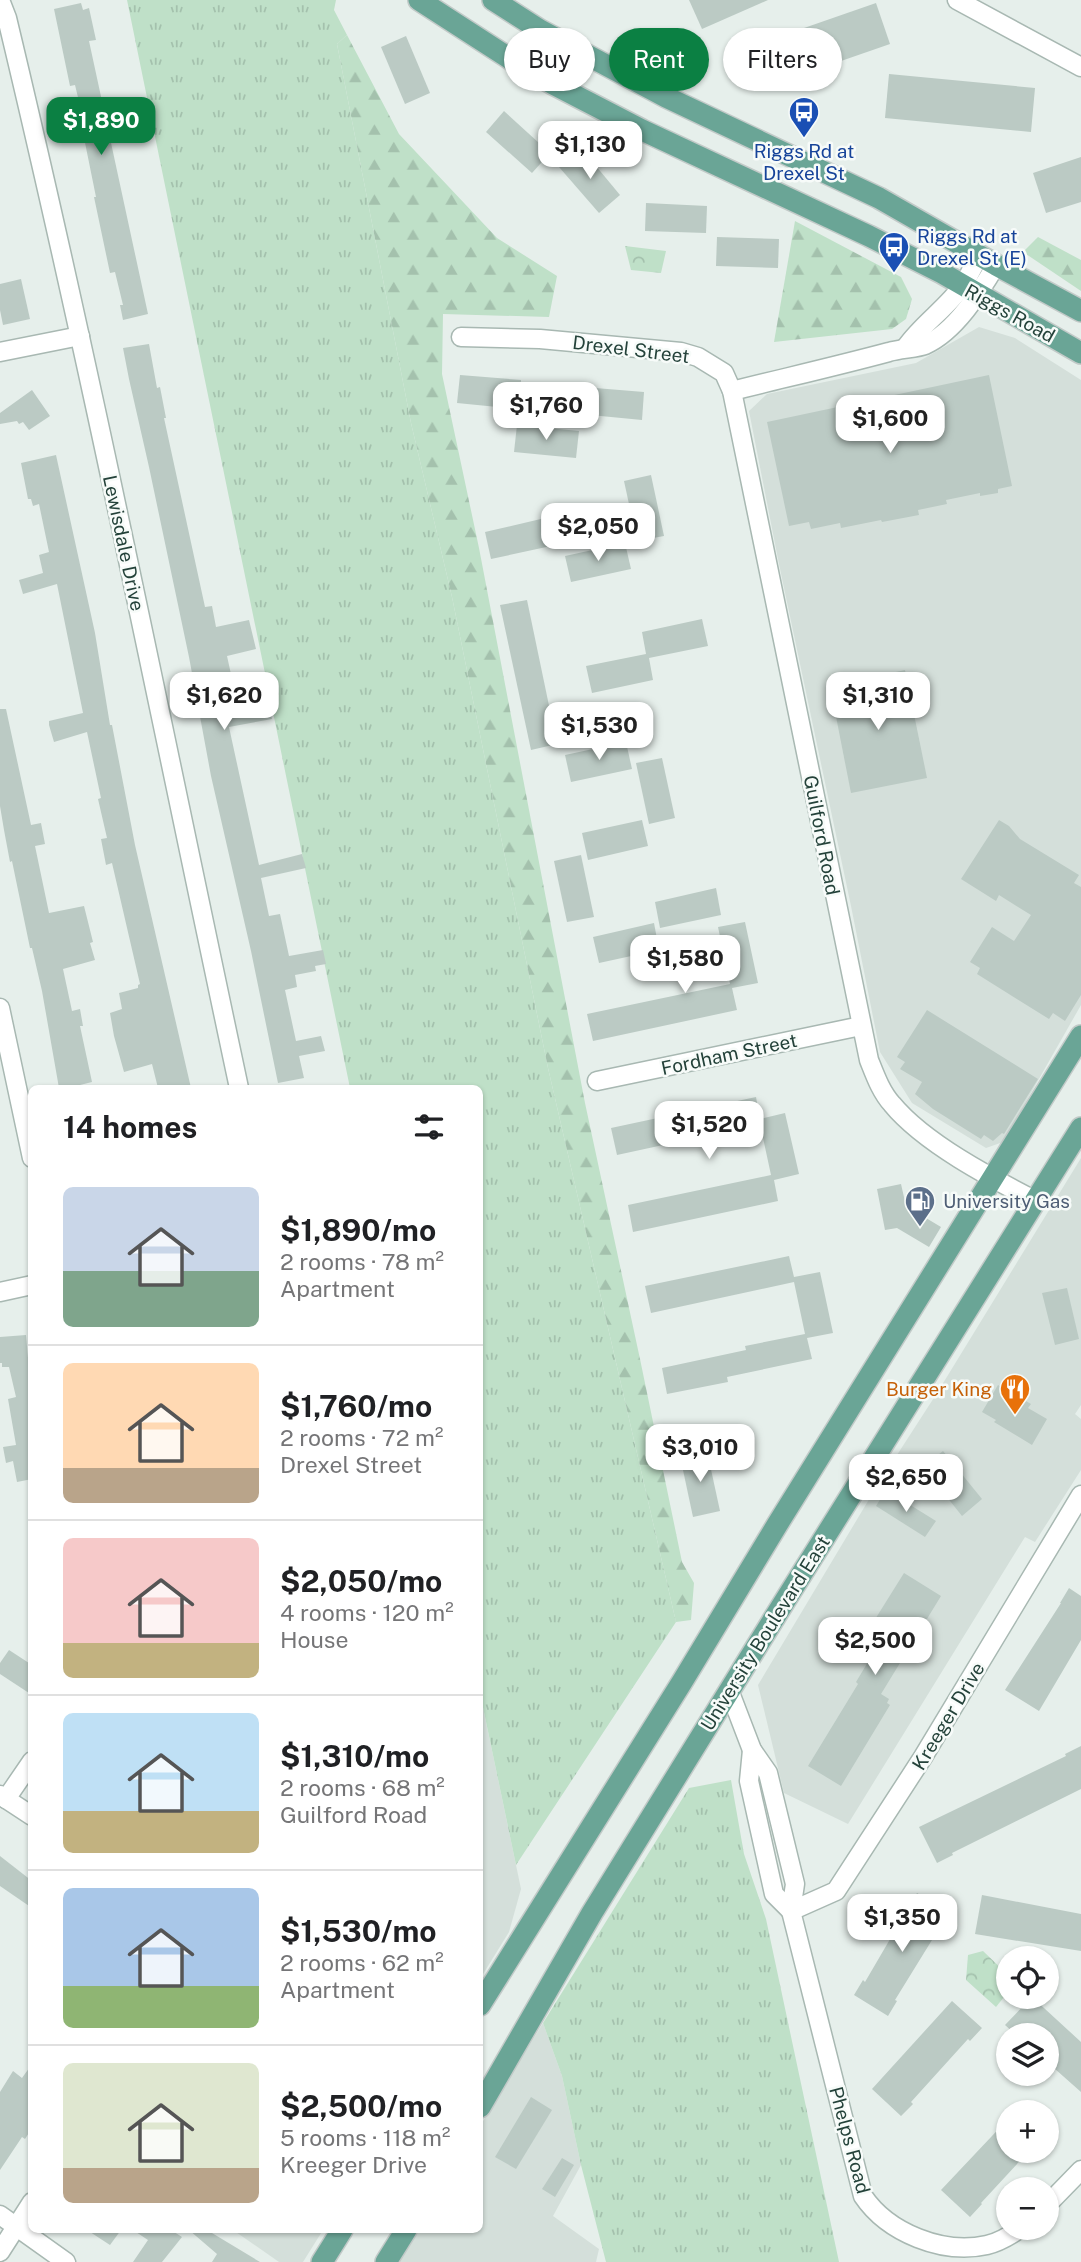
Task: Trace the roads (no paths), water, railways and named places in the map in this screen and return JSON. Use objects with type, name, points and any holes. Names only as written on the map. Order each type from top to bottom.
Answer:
[{"type":"main road","name":"Riggs Road","points":[[419,0],[553,84],[642,130],[869,236],[1081,353]]},
{"type":"main road","name":"Riggs Road","points":[[492,0],[540,30],[666,97],[879,198],[1081,311]]},
{"type":"main road","points":[[483,2000],[1081,1036]]},
{"type":"main road","name":"University Boulevard East","points":[[483,2102],[592,1913],[1081,1128]]},
{"type":"main road","points":[[322,2262],[340,2233]]},
{"type":"main road","points":[[386,2262],[404,2233]]},
{"type":"street","name":"Lewisdale Drive","points":[[0,0],[7,18],[80,336],[238,1085]]},
{"type":"street","points":[[957,0],[1081,67]]},
{"type":"street","points":[[732,391],[906,347],[915,334],[939,312],[970,291],[988,260]]},
{"type":"street","points":[[0,352],[80,336]]},
{"type":"street","name":"Drexel Street","points":[[461,337],[540,339],[681,352],[698,357],[724,373],[732,391]]},
{"type":"street","name":"Guilford Road","points":[[732,391],[869,1060],[891,1104],[926,1134],[992,1178],[1036,1201]]},
{"type":"street","points":[[0,1008],[28,1139]]},
{"type":"street","name":"Fordham Street","points":[[597,1082],[861,1026]]},
{"type":"street","points":[[0,1292],[28,1286]]},
{"type":"street","name":"Kreeger Drive","points":[[791,1911],[836,1891],[923,1757],[1081,1496]]},
{"type":"street","name":"Phelps Road","points":[[729,1690],[752,1750],[768,1773],[795,1884],[791,1911],[863,2196],[884,2220],[926,2240],[954,2246],[988,2245],[1002,2240]]},
{"type":"street","points":[[28,1766],[3,1797],[28,1813]]},
{"type":"street","points":[[1059,2193],[1081,2170]]},
{"type":"street","points":[[0,2252],[28,2208]]},
{"type":"street","points":[[0,2216],[66,2262]]},
{"type":"place","name":"Riggs Rd at Drexel St","points":[[804,139]]},
{"type":"place","name":"Riggs Rd at Drexel St (E)","points":[[894,274]]},
{"type":"place","name":"University Gas","points":[[920,1228]]},
{"type":"place","name":"Burger King","points":[[1015,1416]]}]
